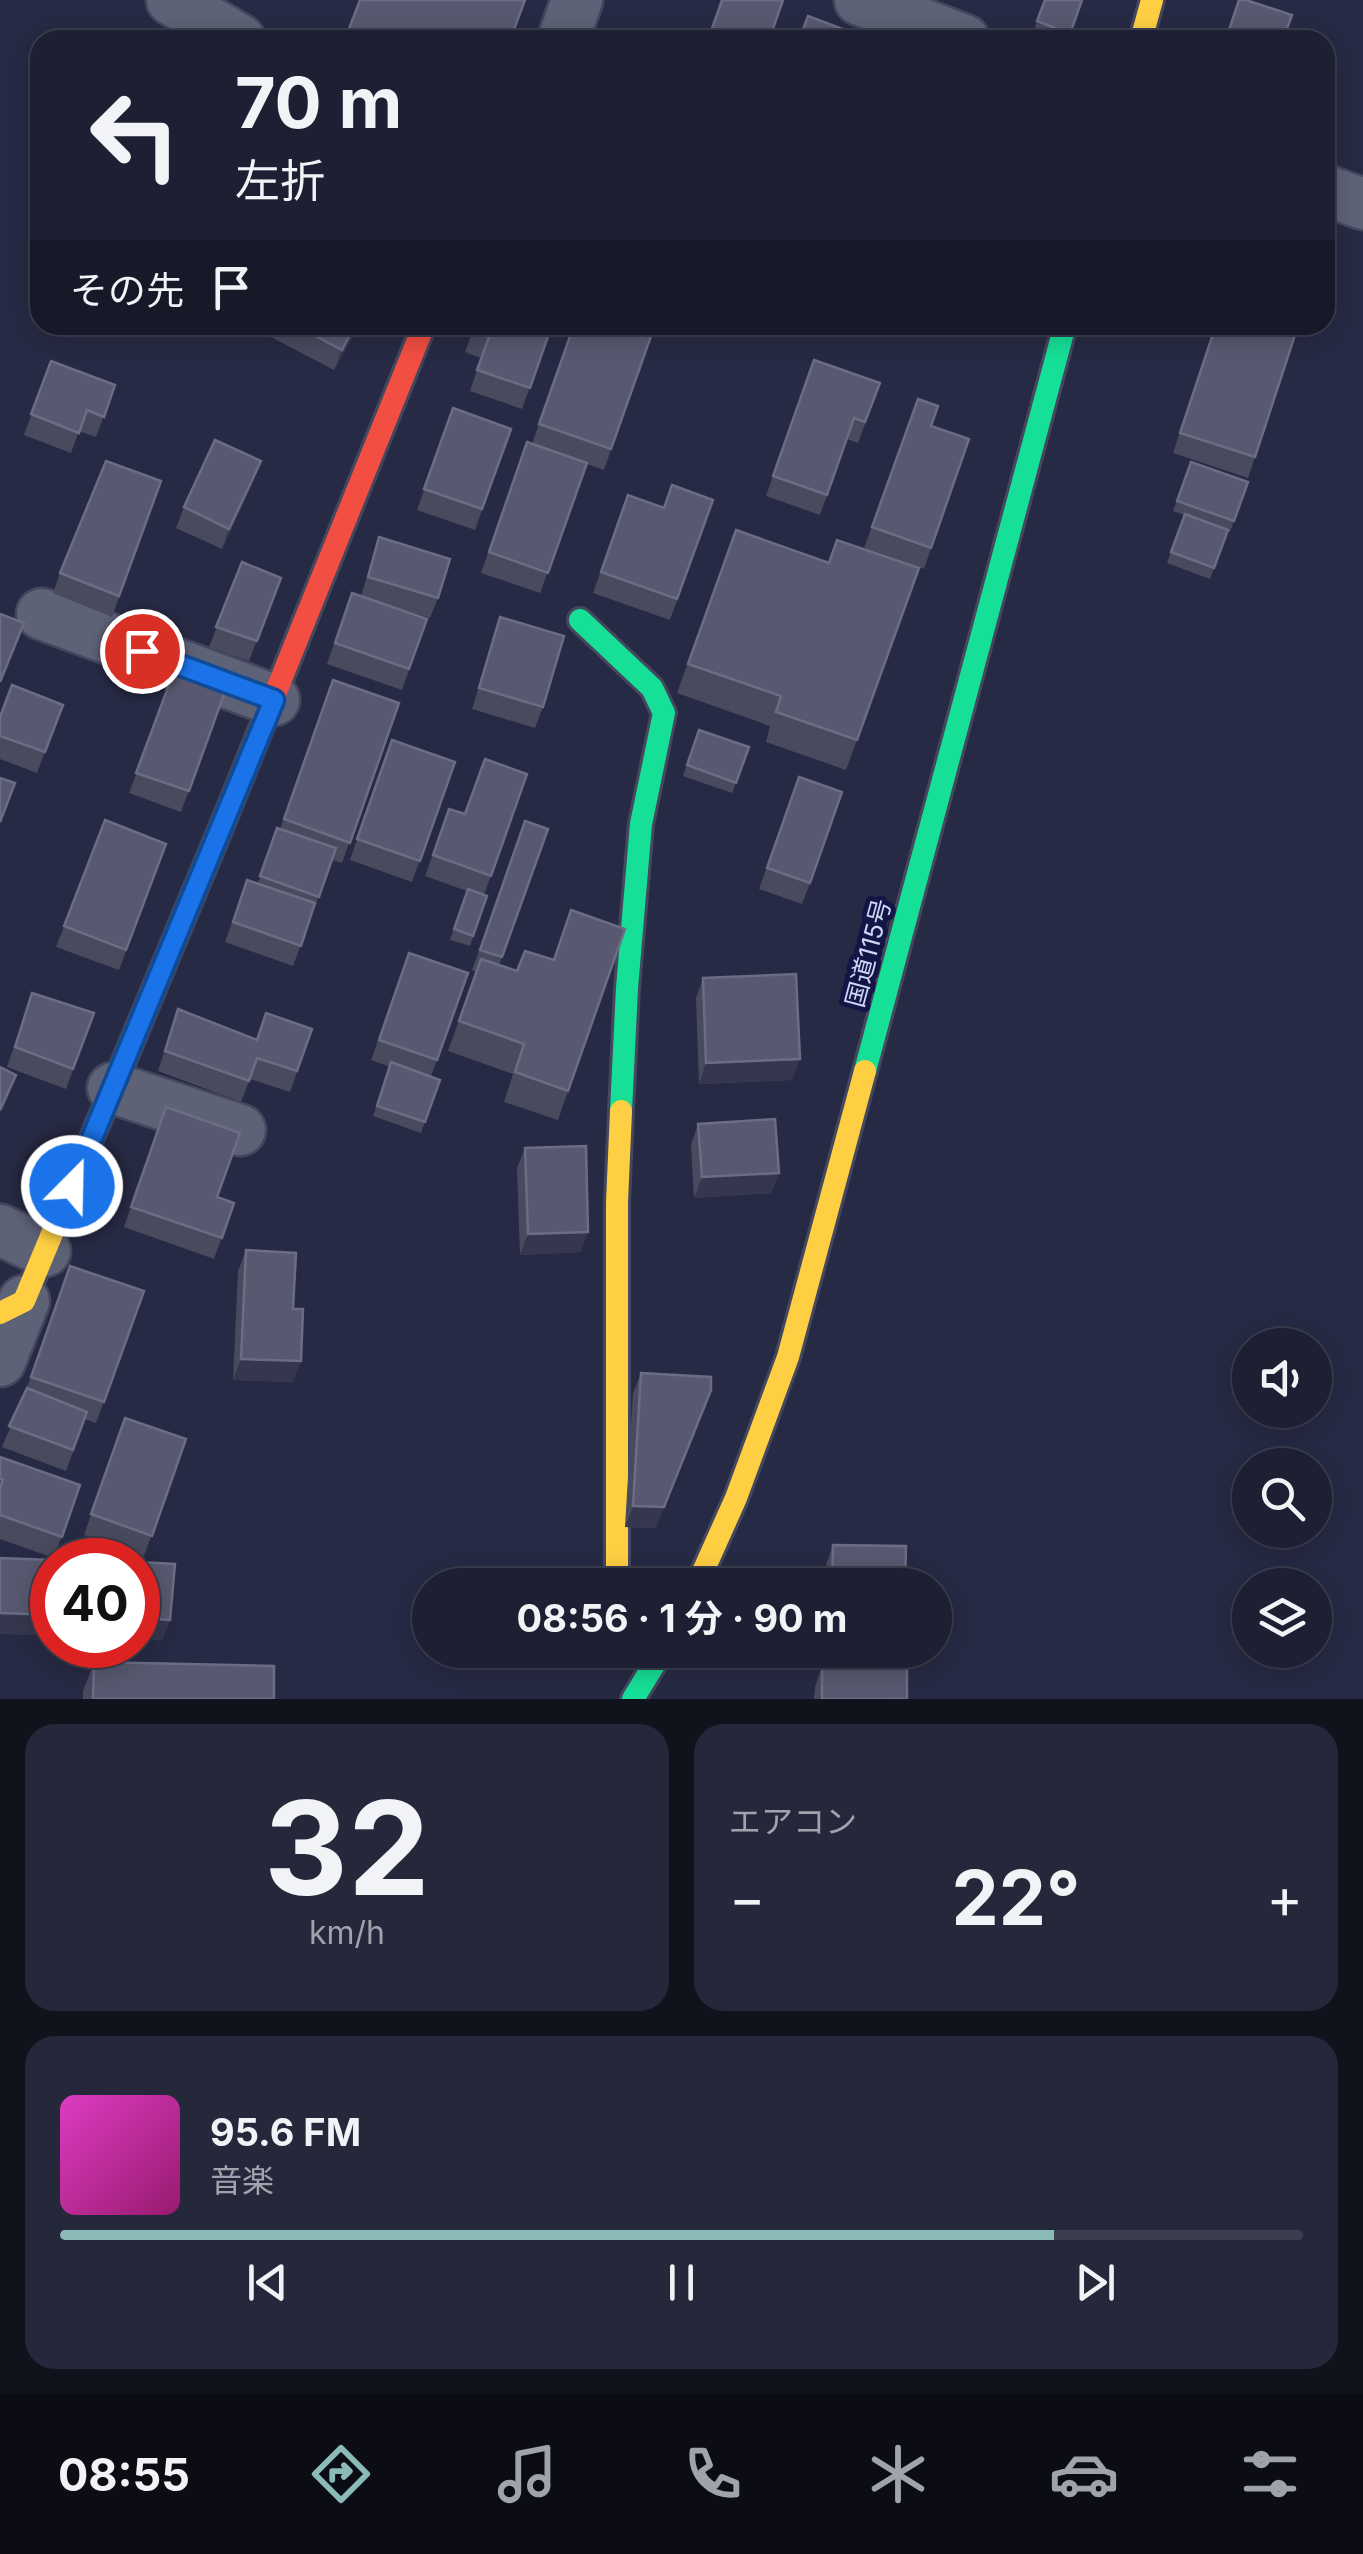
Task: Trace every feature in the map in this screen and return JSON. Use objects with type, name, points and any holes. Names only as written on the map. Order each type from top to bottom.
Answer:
[{"type":"main road","points":[[1144,30],[1152,0]]},
{"type":"main road","points":[[12,1307],[45,1251],[274,700],[420,335]]},
{"type":"main road","name":"国道115号","points":[[704,1568],[736,1498],[788,1357],[1062,335]]},
{"type":"main road","points":[[580,620],[652,688],[664,713],[641,824],[627,988],[617,1202],[617,1568]]},
{"type":"main road","points":[[633,1699],[652,1668]]},
{"type":"street","points":[[172,0],[223,30]]},
{"type":"street","points":[[566,30],[576,0]]},
{"type":"street","points":[[860,0],[938,30]]},
{"type":"street","points":[[1335,194],[1363,204]]},
{"type":"street","points":[[42,614],[274,700]]},
{"type":"street","points":[[113,1088],[240,1130]]},
{"type":"street","points":[[0,1230],[45,1251]]},
{"type":"street","points":[[0,1361],[12,1307]]},
{"type":"building","points":[[360,0],[525,0],[514,30],[349,30]]},
{"type":"building","points":[[722,0],[783,0],[772,30],[712,30]]},
{"type":"building","points":[[1045,0],[1082,0],[1071,30],[1037,21]]},
{"type":"building","points":[[1239,0],[1292,15],[1287,30],[1229,30]]},
{"type":"building","points":[[808,16],[845,30],[803,30]]},
{"type":"building","points":[[314,335],[350,335],[342,350]]},
{"type":"building","points":[[484,335],[549,335],[530,388],[477,370],[489,337]]},
{"type":"building","points":[[570,335],[651,335],[611,449],[539,424]]},
{"type":"building","points":[[1213,335],[1295,335],[1255,457],[1180,433]]},
{"type":"building","points":[[814,360],[880,383],[865,422],[854,418],[827,495],[773,476]]},
{"type":"building","points":[[51,361],[115,385],[104,417],[87,410],[79,433],[31,414]]},
{"type":"building","points":[[918,399],[938,406],[931,426],[969,439],[931,548],[872,527]]},
{"type":"building","points":[[453,408],[511,429],[482,509],[424,489]]},
{"type":"building","points":[[215,440],[261,461],[229,529],[184,507]]},
{"type":"building","points":[[527,442],[587,463],[548,573],[489,552]]},
{"type":"building","points":[[106,461],[161,481],[119,596],[60,573]]},
{"type":"building","points":[[1191,462],[1248,482],[1234,521],[1177,501]]},
{"type":"building","points":[[672,485],[713,500],[677,599],[601,572],[628,495],[664,508]]},
{"type":"building","points":[[1185,514],[1228,530],[1214,568],[1171,552]]},
{"type":"building","points":[[736,530],[829,563],[837,540],[919,568],[857,740],[776,712],[781,696],[688,664]]},
{"type":"building","points":[[379,537],[450,559],[438,598],[368,577]]},
{"type":"building","points":[[242,562],[281,578],[257,641],[216,627]]},
{"type":"building","points":[[352,593],[427,619],[409,669],[335,643]]},
{"type":"building","points":[[0,614],[24,623],[0,682]]},
{"type":"building","points":[[500,617],[564,636],[543,707],[479,688]]},
{"type":"building","points":[[176,666],[227,686],[189,791],[136,773]]},
{"type":"building","points":[[333,680],[399,703],[350,843],[284,819]]},
{"type":"building","points":[[12,685],[63,705],[45,752],[0,736],[0,717]]},
{"type":"building","points":[[699,730],[749,747],[736,783],[687,765]]},
{"type":"building","points":[[392,740],[455,762],[420,861],[357,839]]},
{"type":"building","points":[[485,759],[527,774],[491,876],[433,855],[449,809],[465,814]]},
{"type":"building","points":[[799,777],[842,792],[810,883],[767,868]]},
{"type":"building","points":[[0,778],[15,783],[0,822]]},
{"type":"building","points":[[105,820],[166,844],[126,950],[64,926]]},
{"type":"building","points":[[525,821],[548,829],[502,957],[480,950]]},
{"type":"building","points":[[277,828],[336,848],[319,897],[260,876]]},
{"type":"building","points":[[247,880],[315,903],[301,946],[233,922]]},
{"type":"building","points":[[468,889],[487,896],[473,936],[454,929]]},
{"type":"building","points":[[571,910],[625,929],[568,1091],[515,1072],[524,1044],[459,1021],[481,959],[517,971],[525,951],[554,960]]},
{"type":"building","points":[[409,953],[468,973],[437,1060],[379,1040]]},
{"type":"building","points":[[796,974],[800,1059],[706,1063],[703,978]]},
{"type":"building","points":[[32,993],[94,1013],[73,1069],[15,1047]]},
{"type":"building","points":[[178,1009],[257,1040],[266,1013],[312,1029],[297,1071],[257,1058],[249,1081],[165,1051]]},
{"type":"building","points":[[391,1062],[440,1080],[425,1122],[377,1106]]},
{"type":"building","points":[[0,1067],[16,1075],[0,1110]]},
{"type":"building","points":[[166,1107],[240,1133],[217,1197],[234,1203],[222,1238],[131,1207]]},
{"type":"building","points":[[775,1119],[779,1173],[702,1177],[698,1124]]},
{"type":"building","points":[[586,1146],[588,1232],[528,1234],[525,1148]]},
{"type":"building","points":[[246,1250],[296,1253],[293,1309],[303,1309],[301,1361],[241,1359]]},
{"type":"building","points":[[70,1266],[144,1291],[104,1402],[31,1377]]},
{"type":"building","points":[[641,1373],[711,1377],[711,1390],[664,1507],[633,1506]]},
{"type":"building","points":[[27,1388],[87,1412],[73,1450],[9,1426]]},
{"type":"building","points":[[125,1418],[186,1439],[152,1536],[91,1514]]},
{"type":"building","points":[[0,1457],[80,1485],[62,1537],[0,1515]]},
{"type":"building","points":[[833,1545],[906,1546],[905,1568],[832,1568]]},
{"type":"building","points":[[0,1558],[30,1559],[30,1614],[0,1613]]},
{"type":"building","points":[[160,1563],[175,1564],[170,1620],[160,1619]]},
{"type":"building","points":[[160,1663],[274,1666],[274,1699],[93,1699],[94,1668],[160,1668]]},
{"type":"building","points":[[822,1668],[907,1668],[907,1699],[822,1699]]},
{"type":"traffic: fast","points":[[865,1071],[1062,335]]},
{"type":"traffic: fast","points":[[580,620],[652,688],[664,713],[641,824],[621,1111]]},
{"type":"traffic: fast","points":[[633,1699],[652,1668]]},
{"type":"traffic: slow","points":[[1144,30],[1152,0]]},
{"type":"traffic: slow","points":[[0,1313],[24,1301],[223,823]]},
{"type":"traffic: slow","points":[[705,1568],[736,1498],[788,1357],[865,1071]]},
{"type":"traffic: slow","points":[[617,1568],[617,1202],[621,1111]]},
{"type":"traffic: jam","points":[[223,823],[420,335]]},
{"type":"route","points":[[72,1186],[274,700],[142,651]]}]
